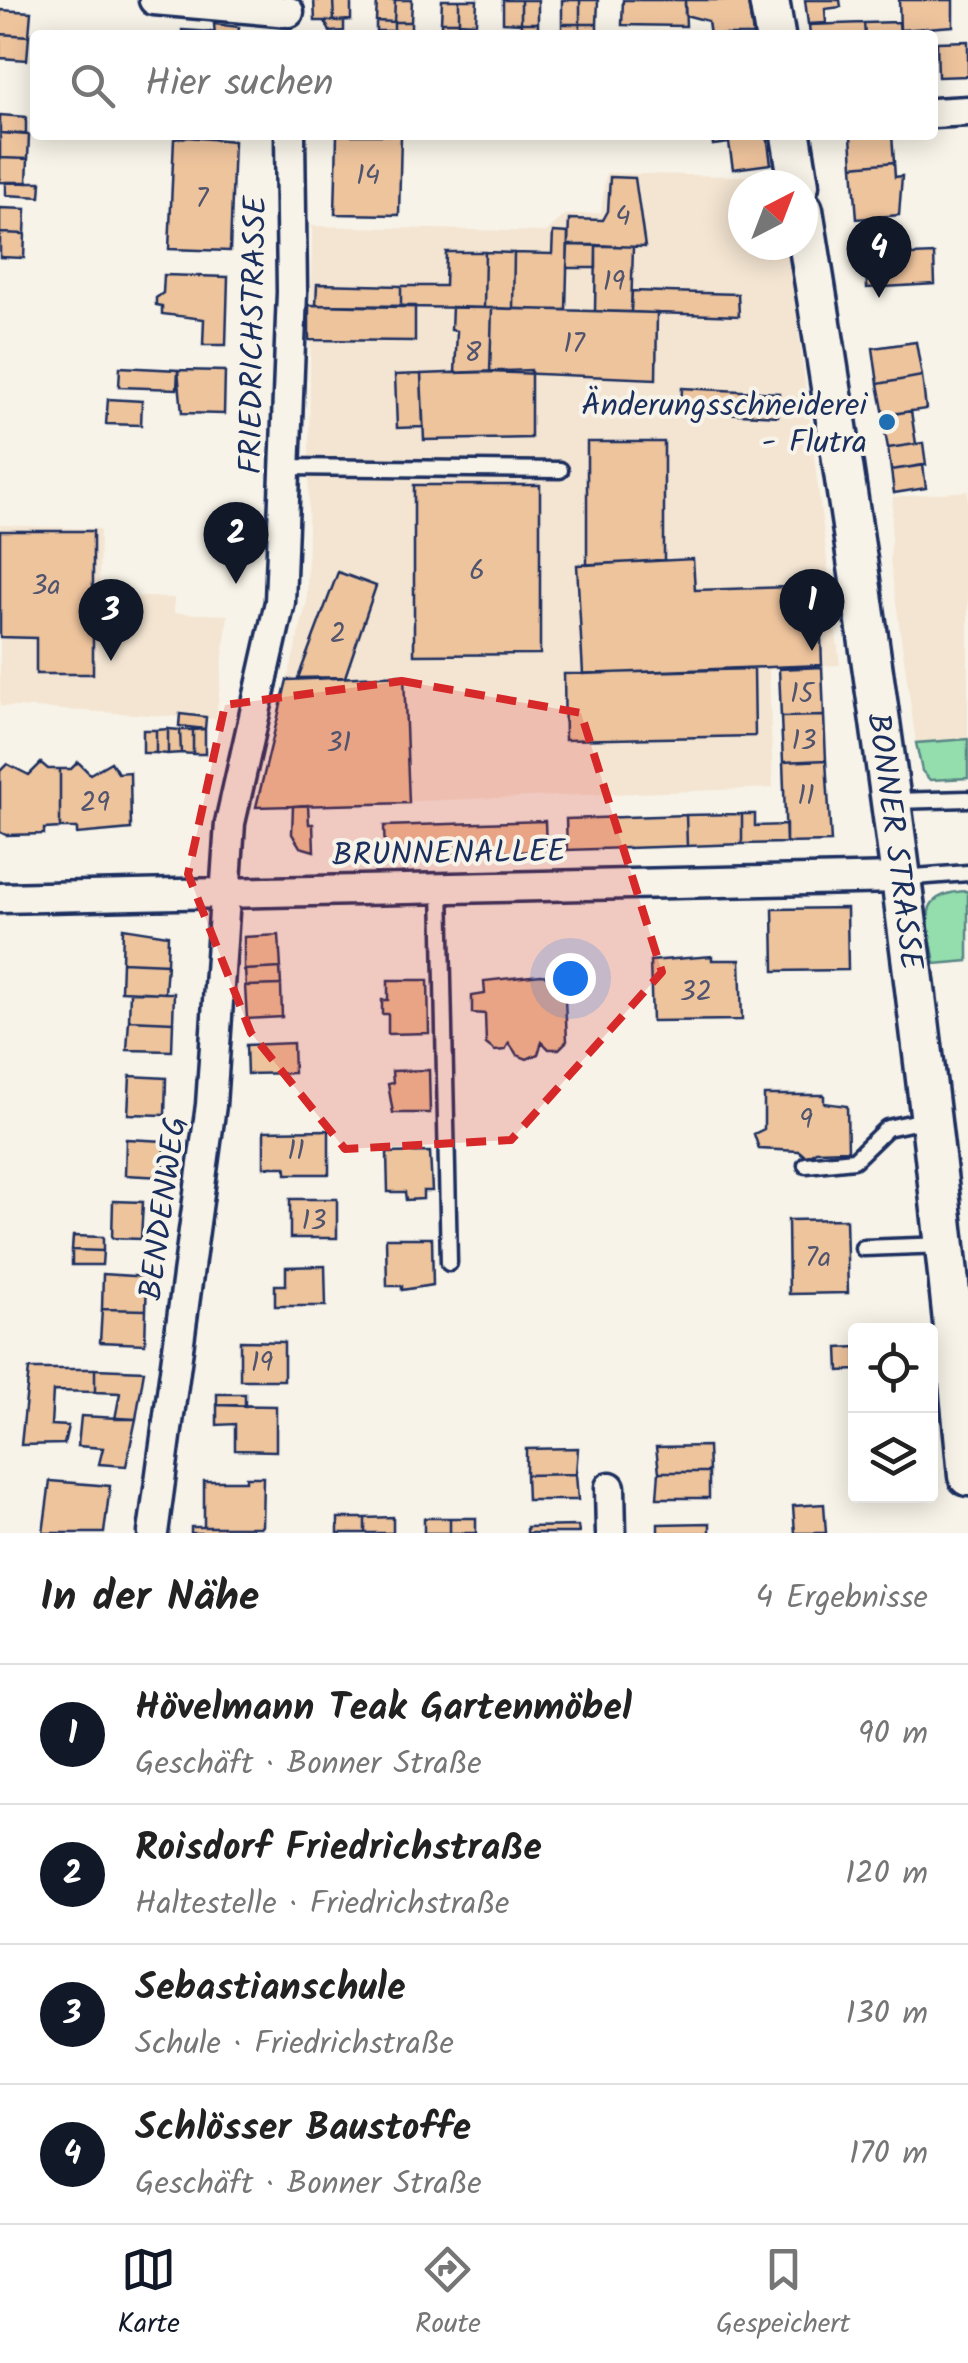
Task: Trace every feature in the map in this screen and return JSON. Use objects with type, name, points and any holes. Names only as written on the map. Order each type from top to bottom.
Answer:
[{"type":"street","points":[[154,0],[289,16]]},
{"type":"street","points":[[769,0],[773,30]]},
{"type":"street","points":[[938,113],[968,111]]},
{"type":"street","name":"FRIEDRICHSTRASSE","points":[[226,891],[230,824],[280,602],[292,292],[290,140]]},
{"type":"street","points":[[792,140],[797,170]]},
{"type":"street","name":"BONNER STRASSE","points":[[811,260],[863,590],[930,1118],[968,1476]]},
{"type":"street","name":"BRUNNENALLEE","points":[[0,898],[900,878]]},
{"type":"street","name":"BENDENWEG","points":[[153,1533],[211,1105],[226,891]]},
{"type":"street","points":[[610,1487],[611,1533]]},
{"type":"lane","points":[[284,467],[560,470]]},
{"type":"lane","points":[[889,801],[968,799]]},
{"type":"lane","points":[[900,878],[968,873]]},
{"type":"lane","points":[[441,887],[449,1263]]},
{"type":"lane","points":[[806,1165],[854,1160],[887,1128],[930,1118]]},
{"type":"lane","points":[[863,1248],[945,1245]]},
{"type":"highlighted area","points":[[402,681],[581,713],[662,972],[511,1140],[345,1149],[251,1033],[188,874],[225,705]]},
{"type":"shaded area","points":[[606,173],[728,176],[728,260],[790,260],[840,665],[769,669],[773,788],[256,807],[307,601],[312,226],[546,232],[565,215],[601,213]]},
{"type":"shaded area","points":[[968,491],[968,739],[916,743],[890,560],[893,497]]},
{"type":"shaded area","points":[[0,525],[100,529],[99,595],[174,598],[174,613],[228,615],[216,719],[0,706]]},
{"type":"green space","points":[[968,739],[968,778],[930,780],[922,771],[916,743]]},
{"type":"green space","points":[[968,891],[968,961],[935,964],[928,923],[932,904],[939,897]]},
{"type":"building","points":[[314,0],[333,0],[334,21],[315,21]]},
{"type":"building","points":[[333,0],[351,0],[351,20],[334,21]]},
{"type":"building","points":[[377,0],[395,0],[394,22],[376,21]]},
{"type":"building","points":[[395,0],[412,0],[411,22],[394,22]]},
{"type":"building","points":[[442,0],[459,0],[459,22],[441,22]]},
{"type":"building","points":[[459,0],[477,0],[476,23],[459,22]]},
{"type":"building","points":[[503,0],[521,0],[521,23],[503,22]]},
{"type":"building","points":[[521,0],[538,0],[538,23],[521,23]]},
{"type":"building","points":[[562,0],[580,0],[580,24],[562,24]]},
{"type":"building","points":[[580,0],[598,0],[597,24],[580,24]]},
{"type":"building","points":[[623,0],[685,0],[686,26],[622,25]]},
{"type":"building","points":[[685,0],[748,0],[752,30],[709,30],[708,21],[685,15]]},
{"type":"building","points":[[805,0],[840,0],[841,7],[825,9],[826,23],[808,24]]},
{"type":"building","points":[[899,0],[953,0],[953,26],[900,30]]},
{"type":"building","points":[[0,10],[31,12],[29,36],[0,34]]},
{"type":"building","points":[[325,21],[344,21],[344,30],[329,30]]},
{"type":"building","points":[[376,21],[394,22],[394,30],[376,30]]},
{"type":"building","points":[[394,22],[411,22],[411,30],[394,30]]},
{"type":"building","points":[[441,22],[459,22],[458,30],[441,30]]},
{"type":"building","points":[[459,22],[473,23],[473,30],[458,30]]},
{"type":"building","points":[[899,22],[900,30],[865,30],[864,23]]},
{"type":"building","points":[[521,23],[538,23],[538,30],[520,30]]},
{"type":"building","points":[[864,23],[865,30],[810,30],[809,25]]},
{"type":"building","points":[[214,24],[239,27],[239,30],[215,30]]},
{"type":"building","points":[[562,24],[580,24],[580,30],[562,30]]},
{"type":"building","points":[[580,24],[597,24],[597,30],[580,30]]},
{"type":"building","points":[[0,34],[29,36],[27,60],[0,58]]},
{"type":"building","points":[[968,41],[968,76],[938,77],[938,42]]},
{"type":"building","points":[[0,115],[26,117],[26,134],[0,133]]},
{"type":"building","points":[[0,133],[29,135],[28,159],[0,158]]},
{"type":"building","points":[[174,140],[234,141],[230,251],[169,249]]},
{"type":"building","points":[[337,140],[401,140],[399,215],[335,214]]},
{"type":"building","points":[[712,140],[768,140],[771,164],[733,169],[729,143],[713,145]]},
{"type":"building","points":[[851,140],[892,140],[894,162],[853,166]]},
{"type":"building","points":[[0,158],[28,159],[27,183],[0,182]]},
{"type":"building","points":[[894,162],[895,177],[902,176],[899,215],[857,219],[853,166]]},
{"type":"building","points":[[610,177],[635,178],[645,247],[568,245],[569,219],[603,220],[608,211]]},
{"type":"building","points":[[6,182],[41,182],[40,197],[6,195]]},
{"type":"building","points":[[0,208],[26,209],[25,234],[0,233]]},
{"type":"building","points":[[553,232],[568,233],[566,310],[513,309],[514,253],[552,254]]},
{"type":"building","points":[[0,233],[25,234],[24,258],[0,257]]},
{"type":"building","points":[[568,245],[596,245],[596,268],[567,268]]},
{"type":"building","points":[[596,245],[633,247],[631,312],[595,311]]},
{"type":"building","points":[[446,252],[485,252],[484,308],[401,307],[401,286],[445,286]]},
{"type":"building","points":[[485,252],[514,253],[513,309],[484,308]]},
{"type":"building","points":[[934,254],[935,284],[867,288],[866,257]]},
{"type":"building","points":[[164,275],[228,277],[226,345],[203,345],[204,319],[162,314],[156,298],[163,293]]},
{"type":"building","points":[[317,284],[401,286],[401,307],[316,305]]},
{"type":"building","points":[[632,291],[738,294],[739,316],[631,312]]},
{"type":"building","points":[[309,305],[415,306],[415,341],[309,340]]},
{"type":"building","points":[[452,307],[492,308],[490,372],[455,373],[457,331],[451,330]]},
{"type":"building","points":[[492,308],[657,313],[656,379],[490,372]]},
{"type":"building","points":[[916,342],[922,376],[878,384],[873,348]]},
{"type":"building","points":[[120,367],[178,370],[177,389],[119,387]]},
{"type":"building","points":[[178,370],[225,371],[224,414],[182,413]]},
{"type":"building","points":[[531,370],[531,438],[424,440],[421,374]]},
{"type":"building","points":[[421,374],[423,427],[397,428],[395,375]]},
{"type":"building","points":[[922,376],[926,409],[884,415],[878,384]]},
{"type":"building","points":[[682,388],[779,393],[778,416],[681,411]]},
{"type":"building","points":[[108,399],[142,401],[141,425],[106,424]]},
{"type":"building","points":[[911,411],[916,444],[888,448],[882,416]]},
{"type":"building","points":[[587,442],[664,442],[664,560],[587,565]]},
{"type":"building","points":[[923,443],[926,465],[891,470],[888,448]]},
{"type":"building","points":[[923,465],[926,488],[894,493],[891,470]]},
{"type":"building","points":[[414,485],[540,485],[540,654],[414,655]]},
{"type":"building","points":[[0,531],[93,531],[93,674],[36,674],[36,638],[0,637]]},
{"type":"building","points":[[693,559],[695,590],[819,586],[822,665],[583,674],[577,565]]},
{"type":"building","points":[[338,572],[376,586],[345,677],[298,678]]},
{"type":"building","points":[[822,667],[824,716],[781,717],[779,669]]},
{"type":"building","points":[[754,669],[755,736],[565,740],[564,674]]},
{"type":"building","points":[[404,675],[409,803],[256,807],[287,680]]},
{"type":"building","points":[[180,714],[206,717],[205,729],[179,726]]},
{"type":"building","points":[[824,716],[826,760],[783,762],[781,717]]},
{"type":"building","points":[[168,729],[180,730],[181,753],[168,754]]},
{"type":"building","points":[[168,729],[168,754],[156,753],[156,730]]},
{"type":"building","points":[[205,729],[205,754],[193,754],[193,730]]},
{"type":"building","points":[[143,730],[156,730],[156,753],[143,753]]},
{"type":"building","points":[[180,730],[193,730],[193,754],[181,753]]},
{"type":"building","points":[[826,760],[831,842],[786,843],[783,762]]},
{"type":"building","points":[[78,762],[90,774],[111,762],[118,773],[130,772],[131,829],[77,834],[77,828],[60,828],[60,769],[71,769]]},
{"type":"building","points":[[41,763],[48,769],[60,769],[60,828],[44,829],[44,834],[0,832],[0,771],[7,764],[29,775]]},
{"type":"building","points":[[308,805],[314,851],[300,847],[292,834],[293,806]]},
{"type":"building","points":[[742,814],[742,844],[687,846],[686,815]]},
{"type":"building","points":[[742,814],[755,814],[755,826],[786,825],[786,843],[742,844]]},
{"type":"building","points":[[686,815],[687,846],[567,850],[566,819]]},
{"type":"building","points":[[545,821],[546,851],[385,856],[384,826]]},
{"type":"building","points":[[847,908],[848,970],[774,971],[773,909]]},
{"type":"building","points":[[123,928],[168,935],[167,964],[122,962]]},
{"type":"building","points":[[279,935],[281,968],[244,970],[244,937]]},
{"type":"building","points":[[712,956],[712,960],[740,960],[742,1020],[652,1021],[650,961]]},
{"type":"building","points":[[122,962],[167,964],[165,993],[121,991]]},
{"type":"building","points":[[280,968],[281,985],[246,986],[245,970]]},
{"type":"building","points":[[541,975],[564,978],[567,1041],[559,1049],[549,1049],[542,1042],[538,1054],[527,1059],[517,1055],[509,1043],[505,1050],[495,1051],[486,1044],[485,1014],[472,1013],[472,996],[485,994],[484,981]]},
{"type":"building","points":[[388,980],[428,980],[429,1033],[388,1034],[388,1014],[382,1014],[382,1000],[388,1000]]},
{"type":"building","points":[[281,985],[282,1017],[247,1019],[245,986]]},
{"type":"building","points":[[130,992],[174,993],[173,1022],[129,1020]]},
{"type":"building","points":[[129,1020],[173,1022],[172,1051],[127,1050]]},
{"type":"building","points":[[293,1043],[294,1073],[247,1074],[246,1045]]},
{"type":"building","points":[[429,1070],[430,1113],[393,1113],[388,1084],[393,1083],[392,1071]]},
{"type":"building","points":[[130,1076],[166,1078],[165,1115],[128,1114]]},
{"type":"building","points":[[764,1095],[824,1095],[824,1103],[847,1106],[848,1150],[816,1151],[806,1157],[799,1151],[759,1149],[754,1134],[764,1129]]},
{"type":"building","points":[[329,1130],[329,1174],[286,1174],[286,1167],[264,1167],[264,1131]]},
{"type":"building","points":[[126,1139],[165,1141],[163,1177],[125,1175]]},
{"type":"building","points":[[430,1152],[432,1191],[423,1191],[423,1199],[406,1200],[405,1192],[388,1192],[387,1153]]},
{"type":"building","points":[[290,1199],[337,1199],[337,1238],[290,1238]]},
{"type":"building","points":[[113,1201],[143,1202],[141,1239],[112,1238]]},
{"type":"building","points":[[846,1219],[848,1293],[789,1294],[788,1220]]},
{"type":"building","points":[[73,1236],[103,1237],[103,1251],[72,1250]]},
{"type":"building","points":[[386,1238],[432,1238],[433,1285],[402,1290],[402,1286],[387,1286]]},
{"type":"building","points":[[72,1250],[103,1251],[102,1265],[72,1265]]},
{"type":"building","points":[[325,1266],[326,1306],[275,1306],[275,1285],[286,1285],[286,1267]]},
{"type":"building","points":[[103,1274],[147,1277],[146,1310],[102,1309]]},
{"type":"building","points":[[102,1309],[146,1310],[145,1344],[100,1342]]},
{"type":"building","points":[[240,1341],[284,1342],[284,1380],[240,1380]]},
{"type":"building","points":[[848,1347],[848,1370],[839,1371],[838,1348]]},
{"type":"building","points":[[29,1369],[95,1369],[95,1392],[53,1391],[51,1425],[68,1426],[64,1444],[21,1445]]},
{"type":"building","points":[[95,1369],[144,1371],[136,1419],[115,1419],[120,1393],[95,1392]]},
{"type":"building","points":[[217,1394],[245,1394],[245,1406],[217,1405]]},
{"type":"building","points":[[217,1405],[276,1406],[276,1451],[235,1450],[235,1424],[217,1425]]},
{"type":"building","points":[[81,1416],[136,1419],[126,1466],[99,1464],[103,1448],[78,1446]]},
{"type":"building","points":[[708,1446],[709,1472],[659,1472],[656,1447]]},
{"type":"building","points":[[578,1448],[576,1474],[526,1475],[526,1449]]},
{"type":"building","points":[[659,1472],[709,1472],[709,1498],[657,1498]]},
{"type":"building","points":[[576,1474],[578,1500],[527,1500],[526,1475]]},
{"type":"building","points":[[246,1477],[263,1477],[262,1527],[204,1527],[204,1481],[246,1481]]},
{"type":"building","points":[[50,1481],[110,1486],[104,1533],[43,1533]]},
{"type":"building","points":[[824,1504],[826,1533],[795,1533],[793,1506]]},
{"type":"building","points":[[393,1517],[393,1533],[365,1533],[365,1518]]},
{"type":"building","points":[[338,1518],[365,1518],[365,1533],[338,1533]]},
{"type":"building","points":[[424,1518],[450,1518],[450,1533],[424,1533]]},
{"type":"building","points":[[450,1518],[476,1518],[476,1533],[450,1533]]},
{"type":"building","points":[[710,1523],[710,1533],[658,1533],[658,1524]]},
{"type":"building","points":[[578,1526],[579,1533],[527,1533],[527,1527]]},
{"type":"building","points":[[191,1527],[252,1527],[252,1533],[191,1533]]},
{"type":"place","name":"Schlösser Baustoffe","points":[[879,298]]},
{"type":"place","name":"Änderungsschneiderei - Flutra","points":[[887,422]]},
{"type":"place","name":"Roisdorf Friedrichstraße","points":[[236,584]]},
{"type":"place","name":"Hövelmann Teak Gartenmöbel","points":[[812,651]]},
{"type":"place","name":"Sebastianschule","points":[[111,661]]}]
